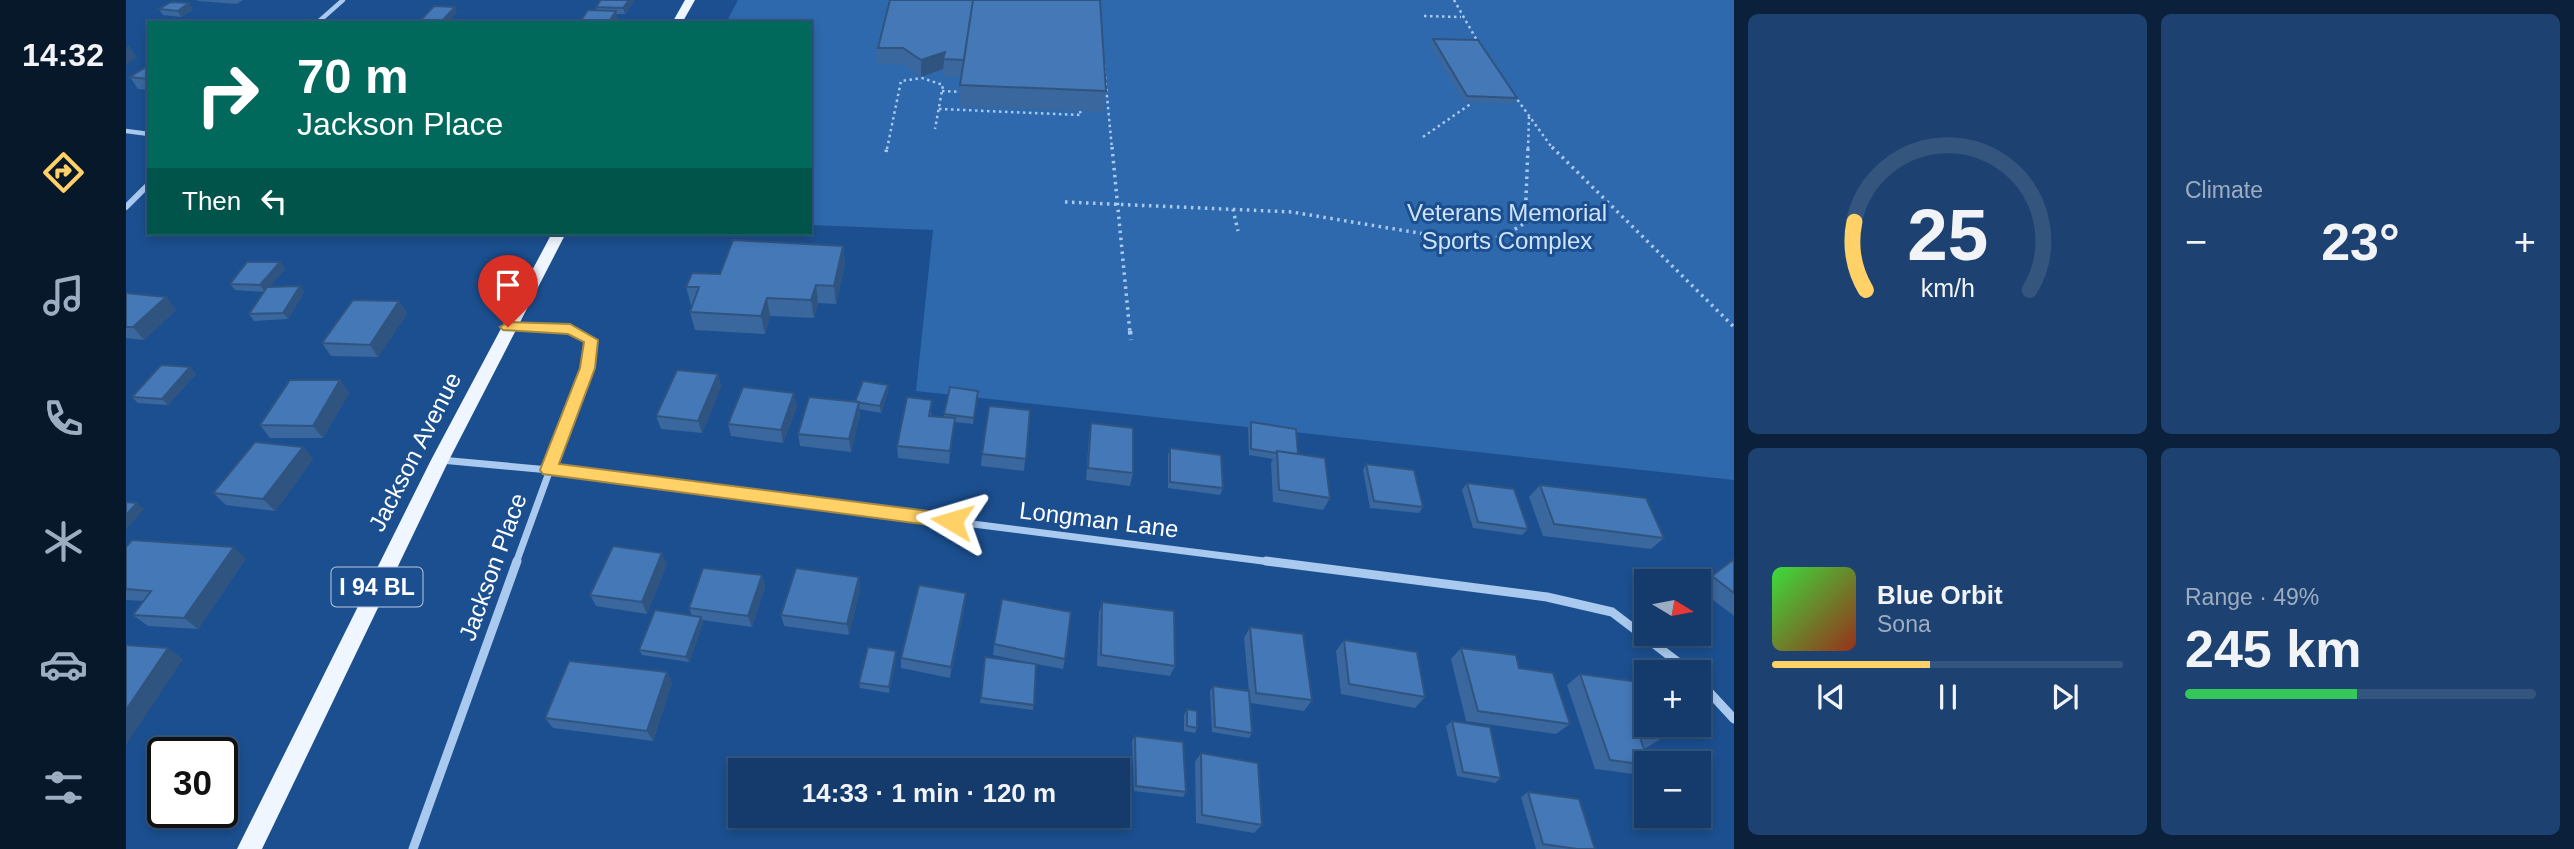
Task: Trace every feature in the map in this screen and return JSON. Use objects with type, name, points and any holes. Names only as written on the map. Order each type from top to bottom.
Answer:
[{"type":"main road","points":[[678,21],[690,0]]},
{"type":"main road","name":"Jackson Avenue","points":[[249,849],[440,460],[558,235]]},
{"type":"street","points":[[319,21],[343,0]]},
{"type":"street","points":[[126,131],[147,134]]},
{"type":"street","points":[[126,206],[147,186]]},
{"type":"street","name":"Jackson Place","points":[[412,849],[587,368],[591,340],[570,329],[508,327]]},
{"type":"street","name":"Longman Lane","points":[[440,460],[549,470],[1548,597],[1612,612],[1680,660]]},
{"type":"street","points":[[1711,694],[1734,719]]},
{"type":"path","points":[[1454,0],[1461,17],[1482,49]]},
{"type":"path","points":[[1424,16],[1461,17]]},
{"type":"path","points":[[1103,52],[1131,340]]},
{"type":"path","points":[[909,78],[911,72]]},
{"type":"path","points":[[932,78],[933,72]]},
{"type":"path","points":[[886,152],[901,81],[909,78],[932,78],[943,85],[935,129]]},
{"type":"path","points":[[942,91],[961,92]]},
{"type":"path","points":[[1511,91],[1560,158],[1734,327]]},
{"type":"path","points":[[1423,137],[1472,103]]},
{"type":"path","points":[[939,109],[1081,115],[1080,111]]},
{"type":"path","points":[[1065,202],[1309,214],[1473,242],[1504,236],[1525,223],[1529,117]]},
{"type":"path","points":[[1233,209],[1238,231]]},
{"type":"green space","name":"Veterans Memorial Sports Complex","points":[[738,0],[1734,0],[1734,480],[916,391],[933,230],[812,225],[812,21],[727,21]]},
{"type":"building","points":[[601,0],[629,0],[623,8],[596,7]]},
{"type":"building","points":[[890,0],[973,0],[964,60],[943,59],[945,52],[921,60],[903,48],[878,48]]},
{"type":"building","points":[[973,0],[1100,0],[1106,91],[960,85]]},
{"type":"building","points":[[171,2],[189,3],[178,11],[159,9]]},
{"type":"building","points":[[434,6],[455,7],[442,21],[420,21]]},
{"type":"building","points":[[588,10],[616,11],[609,21],[580,21]]},
{"type":"building","points":[[1433,39],[1478,40],[1517,98],[1467,96]]},
{"type":"building","points":[[147,66],[147,79],[130,77]]},
{"type":"building","points":[[733,240],[843,246],[834,286],[816,285],[811,300],[767,298],[761,316],[690,312],[699,287],[686,287],[692,273],[720,274]]},
{"type":"building","points":[[247,262],[280,262],[260,285],[230,284]]},
{"type":"building","points":[[300,286],[283,313],[249,314],[267,287]]},
{"type":"building","points":[[126,293],[166,297],[133,327],[126,327]]},
{"type":"building","points":[[353,300],[399,301],[370,345],[322,343]]},
{"type":"building","points":[[161,365],[190,367],[162,399],[132,397]]},
{"type":"building","points":[[677,370],[718,374],[698,421],[656,416]]},
{"type":"building","points":[[290,380],[340,380],[313,426],[260,425]]},
{"type":"building","points":[[863,381],[888,385],[880,406],[855,402]]},
{"type":"building","points":[[743,387],[794,393],[781,430],[728,424]]},
{"type":"building","points":[[950,387],[978,391],[974,418],[944,414]]},
{"type":"building","points":[[809,397],[859,402],[849,439],[798,434]]},
{"type":"building","points":[[907,397],[932,400],[929,416],[955,418],[950,451],[897,446]]},
{"type":"building","points":[[989,406],[1030,410],[1026,459],[982,454]]},
{"type":"building","points":[[1251,422],[1296,429],[1298,454],[1251,449]]},
{"type":"building","points":[[1091,423],[1133,428],[1133,473],[1088,468]]},
{"type":"building","points":[[255,442],[303,447],[263,499],[213,493]]},
{"type":"building","points":[[1170,448],[1221,455],[1223,488],[1170,482]]},
{"type":"building","points":[[1277,451],[1325,458],[1330,498],[1279,490]]},
{"type":"building","points":[[1366,464],[1414,470],[1423,507],[1374,501]]},
{"type":"building","points":[[1467,483],[1514,489],[1528,529],[1478,522]]},
{"type":"building","points":[[1540,485],[1646,498],[1664,538],[1554,524]]},
{"type":"building","points":[[126,502],[137,503],[126,515]]},
{"type":"building","points":[[132,540],[234,547],[184,618],[133,615],[151,591],[126,589],[126,547]]},
{"type":"building","points":[[613,546],[662,553],[642,602],[590,595]]},
{"type":"building","points":[[1734,559],[1734,593],[1712,576]]},
{"type":"building","points":[[703,568],[762,575],[748,616],[689,608]]},
{"type":"building","points":[[796,568],[859,577],[847,624],[781,615]]},
{"type":"building","points":[[919,585],[966,593],[951,667],[901,658]]},
{"type":"building","points":[[1002,599],[1071,612],[1065,659],[994,644]]},
{"type":"building","points":[[1102,602],[1174,611],[1175,666],[1101,655]]},
{"type":"building","points":[[655,610],[701,617],[686,657],[639,650]]},
{"type":"building","points":[[1250,627],[1303,634],[1312,700],[1256,693]]},
{"type":"building","points":[[1344,640],[1417,652],[1425,697],[1349,684]]},
{"type":"building","points":[[126,645],[168,648],[126,710]]},
{"type":"building","points":[[868,647],[896,651],[889,687],[859,683]]},
{"type":"building","points":[[1461,648],[1516,655],[1519,668],[1553,673],[1570,724],[1478,711]]},
{"type":"building","points":[[985,657],[1036,664],[1034,705],[981,698]]},
{"type":"building","points":[[569,661],[667,672],[647,731],[545,718]]},
{"type":"building","points":[[1580,674],[1634,681],[1634,737],[1640,737],[1645,751],[1634,751],[1634,763],[1610,760]]},
{"type":"building","points":[[1213,686],[1249,691],[1252,733],[1215,727]]},
{"type":"building","points":[[1187,709],[1197,711],[1197,728],[1187,726]]},
{"type":"building","points":[[1452,721],[1490,727],[1501,778],[1463,772]]},
{"type":"building","points":[[1135,736],[1183,742],[1186,792],[1136,786]]},
{"type":"building","points":[[1201,753],[1258,763],[1262,825],[1202,815]]},
{"type":"building","points":[[1528,792],[1579,799],[1595,849],[1543,844]]},
{"type":"route","points":[[508,327],[570,329],[591,340],[587,368],[549,470],[952,521]]}]
